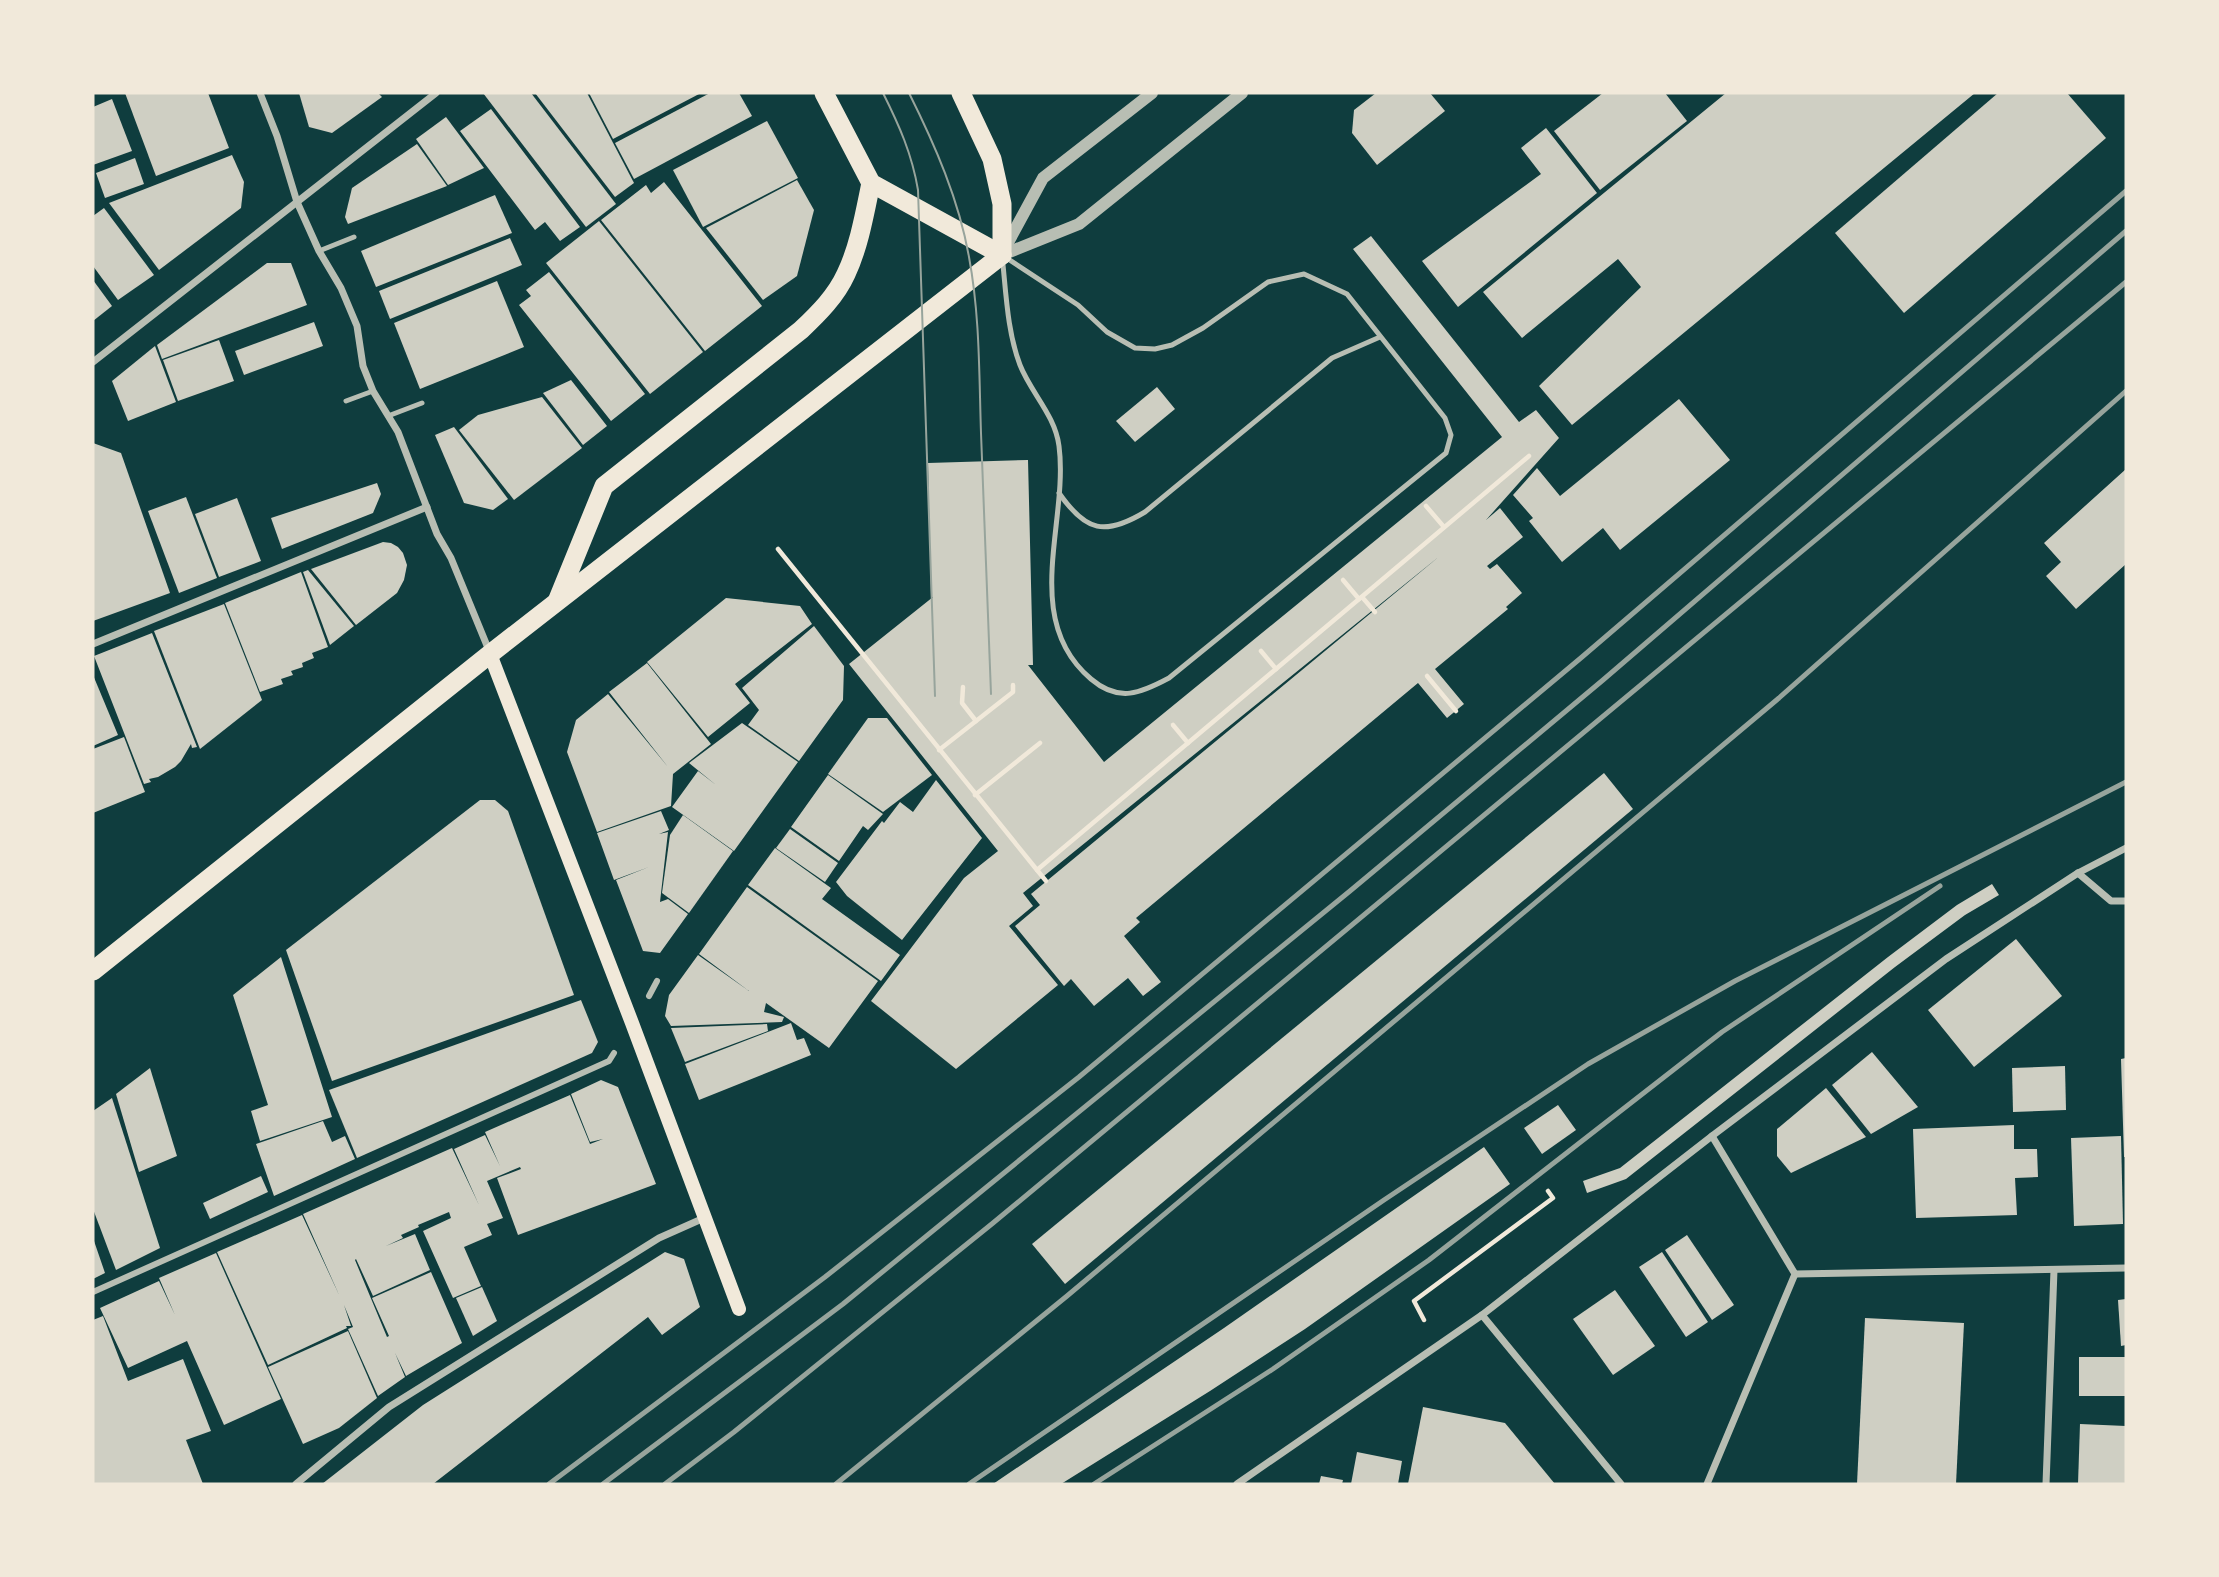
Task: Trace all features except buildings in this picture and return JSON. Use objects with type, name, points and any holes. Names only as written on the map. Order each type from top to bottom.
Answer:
[{"type":"highway","points":[[824,93],[871,183],[1002,255]]},
{"type":"highway","points":[[961,93],[992,159],[1002,204],[1002,255]]},
{"type":"highway","points":[[558,600],[604,485],[801,330],[826,305],[846,276],[853,259],[871,183]]},
{"type":"highway","points":[[93,971],[558,600],[1002,255]]},
{"type":"main road","points":[[490,654],[632,1023],[738,1309]]},
{"type":"street","points":[[260,93],[298,202],[357,326],[363,366],[373,391],[398,432],[437,534],[452,558],[490,654]]},
{"type":"street","points":[[93,362],[436,93]]},
{"type":"street","points":[[1002,255],[1042,178],[1152,93]]},
{"type":"street","points":[[1002,255],[1079,224],[1242,93]]},
{"type":"street","points":[[93,644],[427,507]]},
{"type":"street","points":[[1237,1484],[1482,1315],[1946,959],[2078,873],[2126,848]]},
{"type":"street","points":[[2078,873],[2111,901],[2126,901]]},
{"type":"street","points":[[649,996],[657,981]]},
{"type":"street","points":[[93,1292],[609,1061],[614,1053]]},
{"type":"street","points":[[1712,1136],[1795,1273]]},
{"type":"street","points":[[296,1484],[389,1407],[659,1238],[704,1218]]},
{"type":"street","points":[[1795,1273],[2126,1268]]},
{"type":"street","points":[[2046,1484],[2054,1270]]},
{"type":"street","points":[[1707,1484],[1795,1273]]},
{"type":"street","points":[[1482,1315],[1621,1484]]},
{"type":"lane","points":[[319,251],[354,237]]},
{"type":"lane","points":[[1002,255],[1078,305],[1107,332],[1135,348],[1155,349],[1172,345],[1203,328],[1268,282],[1304,274],[1347,294],[1445,418],[1451,435],[1446,453],[1169,678],[1142,692],[1118,693],[1096,683],[1082,671],[1068,652],[1052,602],[1051,576],[1059,493],[1059,449],[1053,422],[1021,368],[1014,349],[1002,255]]},
{"type":"lane","points":[[1059,493],[1072,512],[1086,522],[1101,528],[1123,525],[1145,512],[1332,358],[1380,337]]},
{"type":"lane","points":[[346,401],[373,391]]},
{"type":"lane","points":[[388,416],[422,403]]},
{"type":"path","points":[[1426,506],[1444,527]]},
{"type":"path","points":[[1343,580],[1375,612]]},
{"type":"path","points":[[1261,651],[1276,669]]},
{"type":"path","points":[[1427,676],[1456,711]]},
{"type":"path","points":[[939,750],[1013,692],[1013,685]]},
{"type":"path","points":[[963,687],[962,704],[976,721]]},
{"type":"path","points":[[1173,725],[1188,743]]},
{"type":"path","points":[[975,795],[1040,743]]},
{"type":"path","points":[[1037,870],[1046,881]]},
{"type":"path","points":[[1414,1301],[1553,1198],[1548,1191]]},
{"type":"tram line","points":[[883,93],[904,140],[918,190],[935,696]]},
{"type":"tram line","points":[[909,93],[937,153],[952,194],[965,236],[973,279],[978,345],[991,694]]},
{"type":"railway","points":[[549,1484],[825,1277],[1079,1077],[1582,657],[2126,191]]},
{"type":"railway","points":[[603,1484],[843,1304],[1350,891],[1603,680],[2126,231]]},
{"type":"railway","points":[[665,1484],[734,1432],[993,1223],[2126,282]]},
{"type":"railway","points":[[836,1484],[1067,1296],[1779,698],[2126,391]]},
{"type":"railway","points":[[969,1484],[1588,1064],[1735,981],[2126,782]]},
{"type":"railway","points":[[1094,1484],[1273,1369],[1429,1260],[1722,1032],[1940,886]]}]
